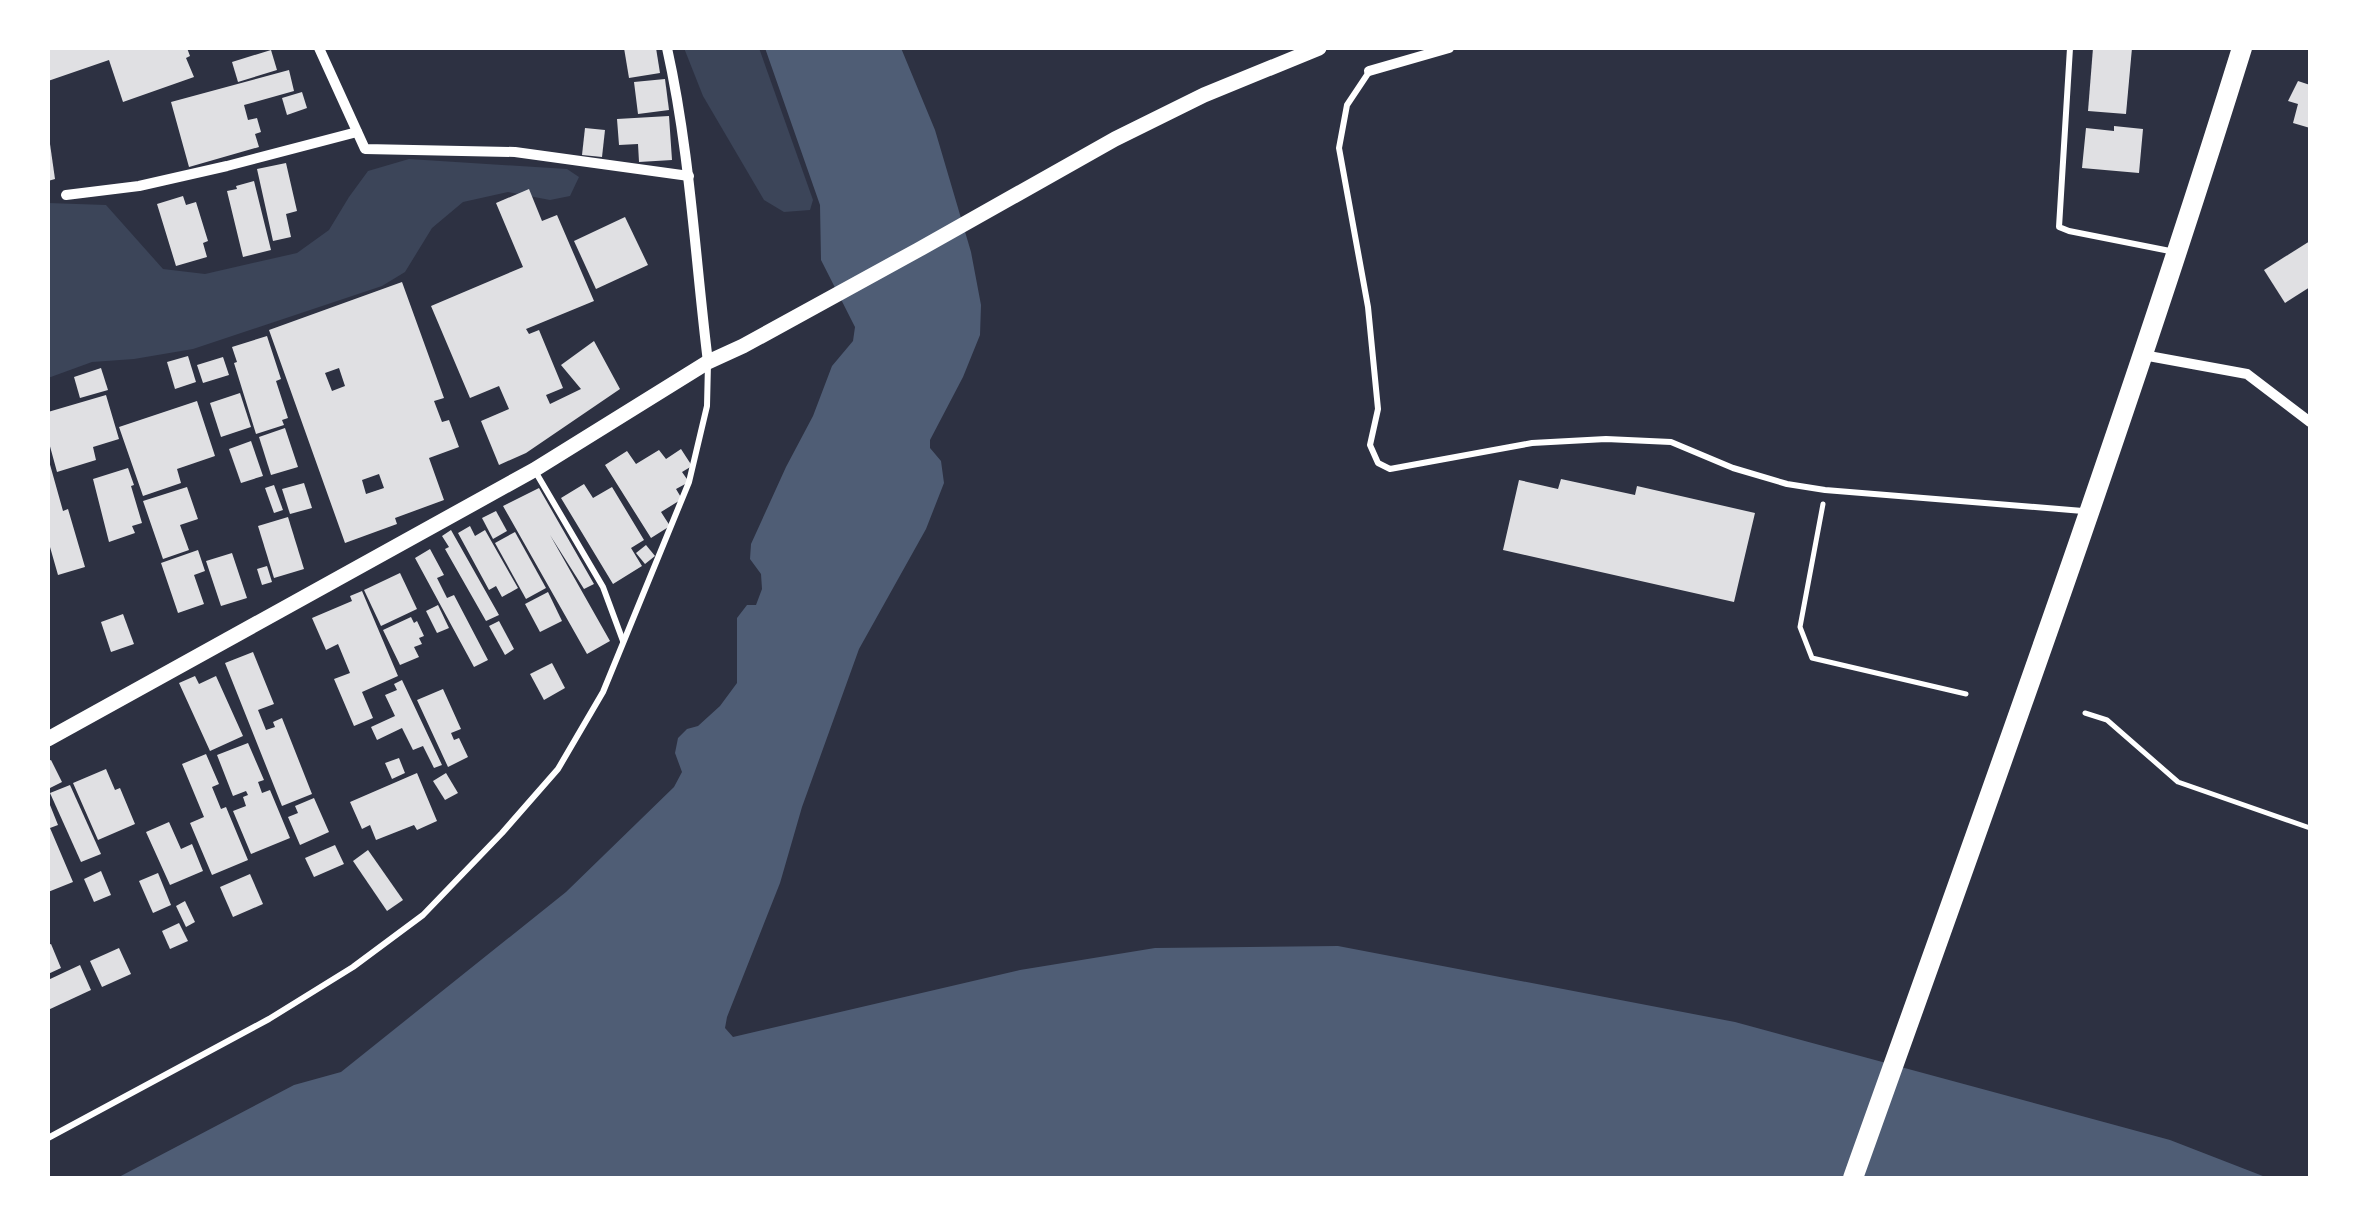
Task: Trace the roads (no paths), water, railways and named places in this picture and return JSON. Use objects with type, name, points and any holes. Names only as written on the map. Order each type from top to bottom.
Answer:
[{"type":"highway","points":[[1854,1178],[2144,355],[2242,48]]},
{"type":"street","points":[[319,48],[365,149],[515,152],[689,176]]},
{"type":"street","points":[[667,48],[689,176],[708,362]]},
{"type":"street","points":[[1369,71],[1449,48]]},
{"type":"street","points":[[48,739],[534,470],[708,362],[1114,139],[1204,94],[1313,50]]},
{"type":"street","points":[[66,194],[139,186],[357,132]]},
{"type":"street","points":[[2144,355],[2248,374],[2310,422]]},
{"type":"lane","points":[[2070,48],[2059,227],[2178,253]]},
{"type":"lane","points":[[1369,71],[1347,105],[1339,148],[1368,308],[1378,408],[1370,445],[1378,463],[1390,469],[1532,443],[1606,438],[1671,442],[1733,468],[1786,484],[2090,511]]},
{"type":"lane","points":[[48,1138],[269,1019],[353,967],[423,915],[558,769],[604,692],[688,482],[707,406],[708,362]]},
{"type":"lane","points":[[534,470],[603,587],[624,642]]}]
